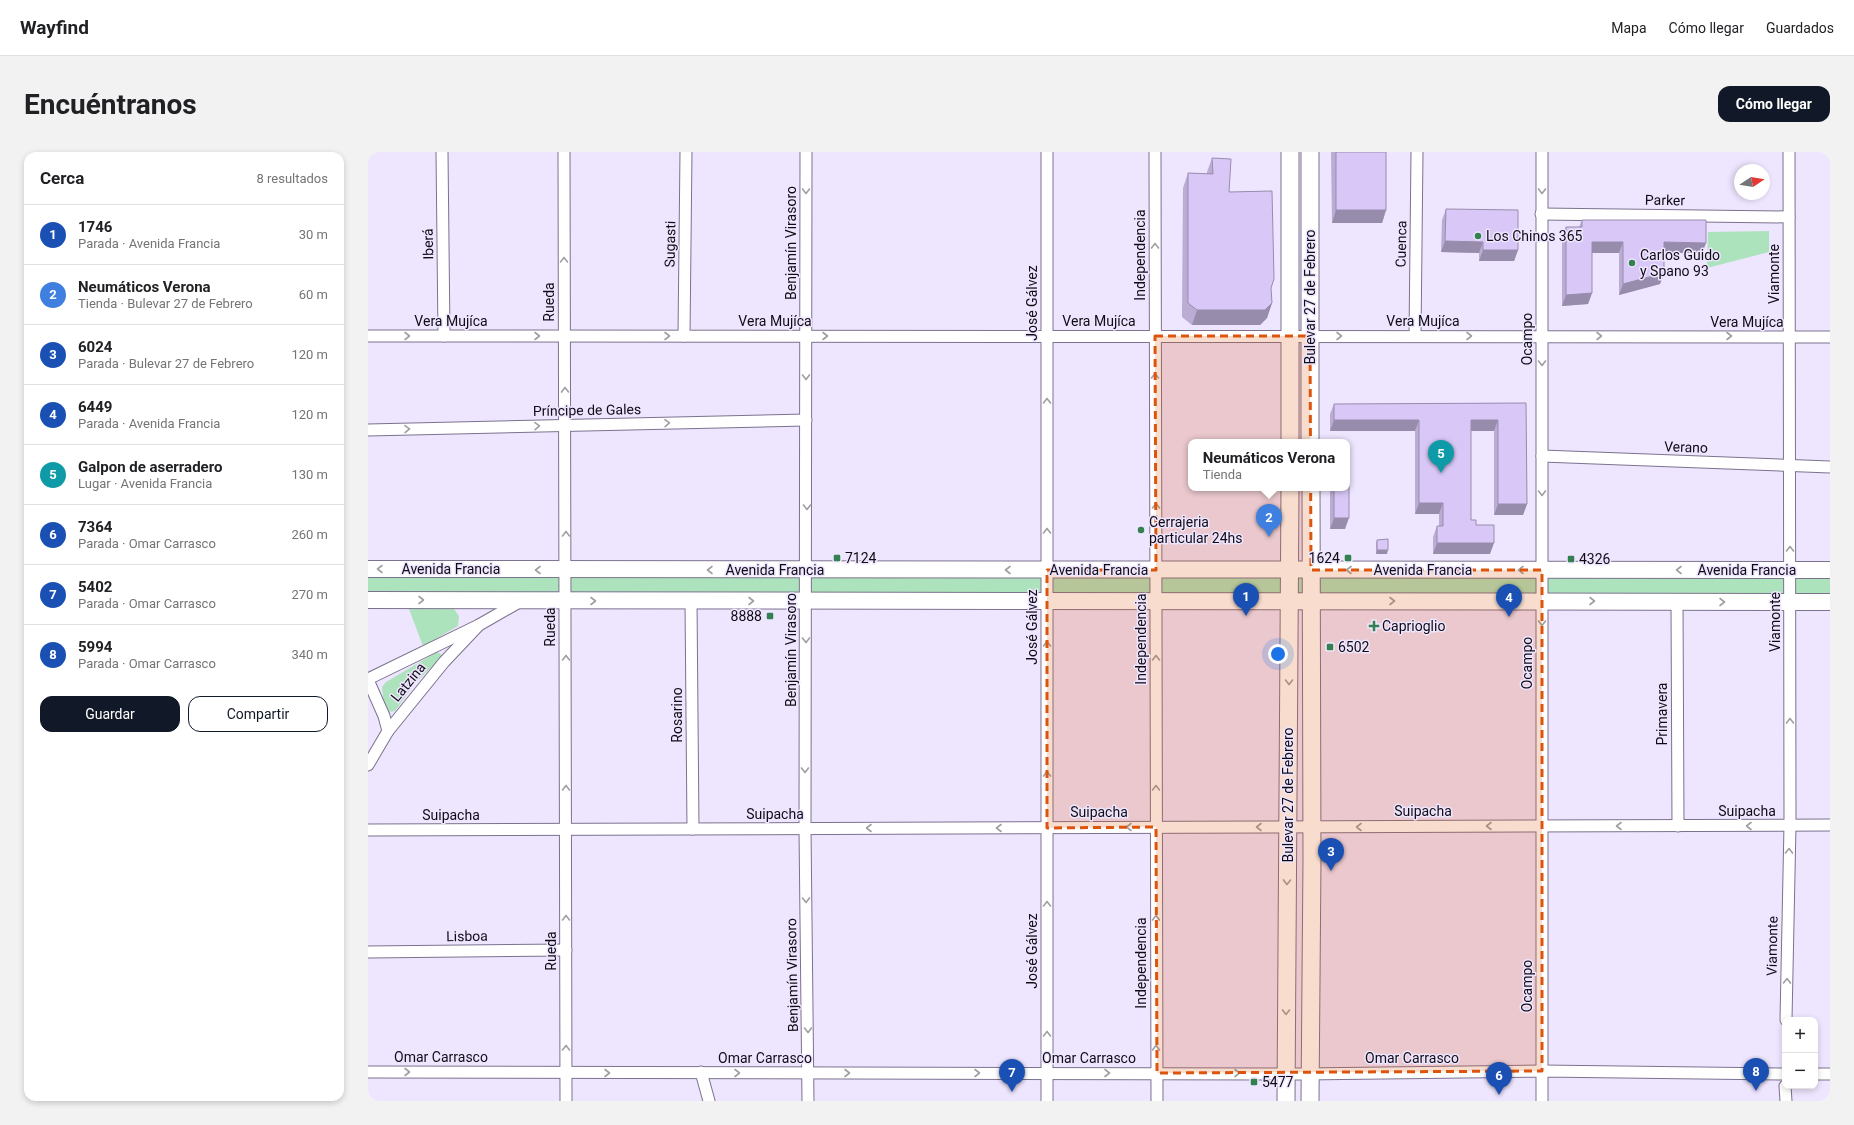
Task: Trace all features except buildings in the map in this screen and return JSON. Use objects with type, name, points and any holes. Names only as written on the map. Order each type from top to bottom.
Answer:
[{"type":"main road","name":"Bulevar 27 de Febrero","points":[[1290,152],[1290,439]]},
{"type":"main road","name":"Bulevar 27 de Febrero","points":[[1310,152],[1310,439]]},
{"type":"main road","name":"Bulevar 27 de Febrero","points":[[1286,1101],[1290,491]]},
{"type":"main road","name":"Bulevar 27 de Febrero","points":[[1310,491],[1312,601],[1312,827],[1310,1101]]},
{"type":"main road","name":"Avenida Francia","points":[[368,569],[1830,570]]},
{"type":"main road","points":[[368,600],[1830,602]]},
{"type":"street","name":"Iberá","points":[[442,152],[444,336]]},
{"type":"street","name":"Rueda","points":[[564,152],[564,336],[566,426],[566,1101]]},
{"type":"street","name":"Sugasti","points":[[684,336],[686,152]]},
{"type":"street","name":"Benjamín Virasoro","points":[[806,152],[807,601],[805,829],[808,1101]]},
{"type":"street","name":"José Gálvez","points":[[1047,152],[1048,1101]]},
{"type":"street","name":"Independencia","points":[[1155,152],[1157,1101]]},
{"type":"street","name":"Cuenca","points":[[1415,336],[1418,152]]},
{"type":"street","name":"Ocampo","points":[[1542,152],[1542,1101]]},
{"type":"street","name":"Viamonte","points":[[1786,1017],[1790,826],[1791,466],[1788,336],[1789,152]]},
{"type":"street","name":"Parker","points":[[1541,214],[1789,216]]},
{"type":"street","name":"Vera Mujíca","points":[[368,336],[1830,337]]},
{"type":"street","name":"Príncipe de Gales","points":[[368,430],[806,420]]},
{"type":"street","name":"Verano","points":[[1542,456],[1830,467]]},
{"type":"street","points":[[388,731],[384,716],[368,679],[479,625],[522,600]]},
{"type":"street","name":"Rosarino","points":[[691,601],[693,829]]},
{"type":"street","name":"Primavera","points":[[1677,602],[1678,826]]},
{"type":"street","name":"Latzina","points":[[368,765],[388,731],[444,662],[479,625]]},
{"type":"street","name":"Suipacha","points":[[368,830],[1830,825]]},
{"type":"street","name":"Lisboa","points":[[368,952],[566,950]]},
{"type":"street","name":"Omar Carrasco","points":[[368,1072],[1310,1073],[1542,1071],[1782,1074]]},
{"type":"street","points":[[701,1072],[709,1101]]},
{"type":"street","points":[[1818,1074],[1830,1074]]},
{"type":"street","points":[[1785,1089],[1786,1101]]},
{"type":"highlighted area","points":[[1155,336],[1310,336],[1311,570],[1542,570],[1542,1071],[1157,1073],[1156,827],[1047,828],[1047,570],[1156,570]]},
{"type":"green space","points":[[1769,231],[1769,252],[1707,268],[1708,232]]},
{"type":"green space","points":[[368,569],[1830,570],[1830,602],[368,600]]},
{"type":"green space","points":[[409,609],[454,609],[459,616],[458,626],[423,646]]},
{"type":"green space","points":[[437,652],[441,654],[441,658],[415,683],[395,711],[389,712],[384,706],[382,687],[386,682]]},
{"type":"place","name":"Los Chinos 365","points":[[1478,236]]},
{"type":"place","name":"Carlos Guido y Spano 93","points":[[1632,263]]},
{"type":"place","name":"Galpon de aserradero","points":[[1441,473]]},
{"type":"place","name":"Cerrajeria particular 24hs","points":[[1141,530]]},
{"type":"place","name":"Neumáticos Verona","points":[[1269,537]]},
{"type":"place","name":"7124","points":[[837,558]]},
{"type":"place","name":"1624","points":[[1348,558]]},
{"type":"place","name":"4326","points":[[1571,559]]},
{"type":"place","name":"8888","points":[[770,616]]},
{"type":"place","name":"1746","points":[[1246,616]]},
{"type":"place","name":"6449","points":[[1509,617]]},
{"type":"place","name":"Caprioglio","points":[[1374,626]]},
{"type":"place","name":"6502","points":[[1330,647]]},
{"type":"place","name":"6024","points":[[1331,871]]},
{"type":"place","name":"5477","points":[[1254,1082]]},
{"type":"place","name":"5994","points":[[1756,1091]]},
{"type":"place","name":"5402","points":[[1012,1092]]},
{"type":"place","name":"7364","points":[[1499,1095]]}]
